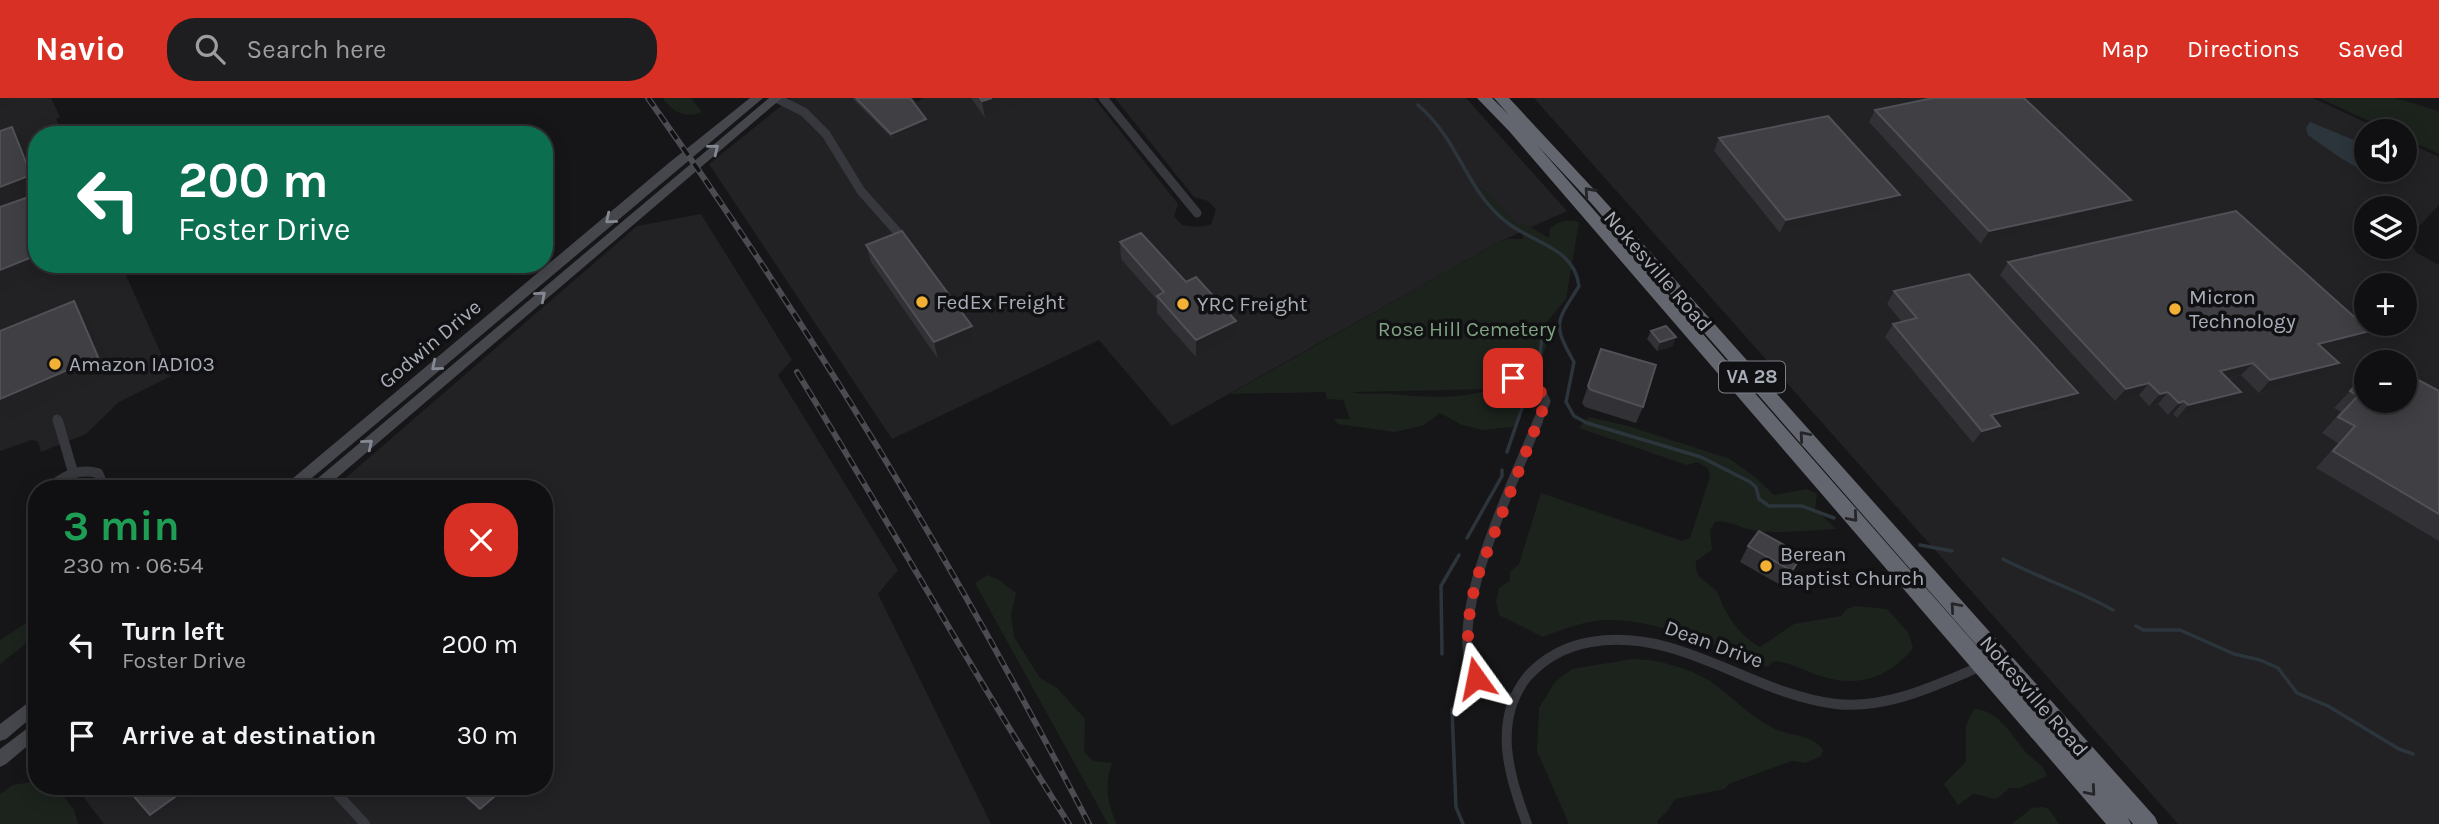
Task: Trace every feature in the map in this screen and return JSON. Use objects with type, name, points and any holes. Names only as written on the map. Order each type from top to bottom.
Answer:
[{"type":"highway","name":"Nokesville Road","points":[[1484,98],[1523,138],[1991,662],[2147,824]]},
{"type":"highway","name":"Nokesville Road","points":[[1501,98],[1571,172],[1991,662],[2120,824]]},
{"type":"street","name":"Godwin Drive","points":[[553,267],[757,98]]},
{"type":"street","name":"Godwin Drive","points":[[325,480],[776,98]]},
{"type":"street","points":[[776,98],[804,112],[826,134],[861,191],[901,236]]},
{"type":"street","points":[[1103,98],[1197,214]]},
{"type":"street","name":"Godwin Drive","points":[[300,480],[546,273]]},
{"type":"street","points":[[1513,378],[1541,392],[1546,401],[1478,575],[1471,597],[1469,623],[1470,651],[1476,678],[1485,686],[1514,700]]},
{"type":"street","points":[[57,419],[73,472]]},
{"type":"street","points":[[62,480],[73,472],[91,470],[98,472],[101,480]]},
{"type":"street","name":"Dean Drive","points":[[1527,824],[1512,784],[1504,747],[1506,725],[1514,700],[1533,671],[1552,656],[1574,646],[1609,638],[1636,638],[1659,643],[1784,690],[1836,704],[1868,704],[1899,699],[1991,662]]},
{"type":"street","points":[[0,734],[28,711]]},
{"type":"street","points":[[0,759],[28,736]]},
{"type":"street","points":[[338,795],[365,824]]},
{"type":"shaded area","points":[[0,98],[51,98],[60,117],[56,119],[59,126],[28,126],[28,273],[125,273],[171,376],[119,402],[86,434],[41,452],[38,442],[32,440],[0,451]]},
{"type":"shaded area","points":[[791,98],[913,98],[917,102],[923,98],[1094,98],[1178,204],[1174,216],[1182,225],[1196,227],[1211,225],[1216,209],[1208,201],[1194,197],[1115,98],[1466,98],[1567,211],[1499,242],[1172,426],[1099,340],[892,439],[709,164]]},
{"type":"shaded area","name":"Micron Technology","points":[[1534,98],[2313,98],[2358,119],[2354,119],[2354,182],[2417,182],[2417,147],[2439,157],[2439,205],[2417,229],[2417,196],[2354,196],[2354,259],[2417,259],[2417,253],[2439,265],[2439,824],[2178,824]]},
{"type":"shaded area","points":[[2310,122],[2354,140],[2354,166],[2308,135],[2306,128]]},
{"type":"shaded area","points":[[701,214],[792,360],[778,375],[898,570],[878,594],[991,824],[104,824],[82,795],[553,795],[553,480],[343,480],[637,226]]},
{"type":"green space","points":[[663,98],[691,98],[702,112],[691,115],[680,113],[670,107]]},
{"type":"green space","points":[[2319,98],[2395,98],[2439,111],[2439,154],[2417,144],[2417,119],[2365,119]]},
{"type":"green space","name":"Rose Hill Cemetery","points":[[1476,186],[1485,190],[1517,224],[1529,226],[1549,238],[1550,228],[1557,224],[1579,222],[1566,299],[1547,322],[1546,346],[1537,374],[1534,378],[1521,372],[1520,361],[1526,351],[1524,348],[1509,384],[1518,387],[1521,398],[1513,427],[1483,430],[1462,425],[1440,413],[1424,425],[1395,432],[1338,424],[1334,419],[1350,419],[1343,400],[1327,399],[1325,392],[1230,394],[1499,242],[1523,239],[1523,231],[1488,209]],"holes":[[[1491,389],[1442,397],[1352,392]]]},
{"type":"green space","points":[[1589,417],[1628,426],[1730,459],[1774,495],[1807,489],[1817,494],[1815,509],[1836,529],[1767,532],[1727,522],[1715,522],[1710,530],[1712,550],[1696,561],[1699,576],[1717,592],[1734,624],[1754,644],[1760,647],[1794,624],[1841,616],[1847,609],[1855,606],[1887,609],[1908,632],[1913,648],[1894,667],[1883,673],[1871,678],[1847,681],[1821,676],[1780,662],[1774,661],[1767,667],[1688,636],[1647,624],[1598,621],[1543,637],[1499,615],[1496,602],[1499,588],[1510,581],[1510,572],[1519,564],[1541,493],[1682,541],[1690,538],[1710,477],[1708,468],[1697,462],[1687,465],[1579,428]]},
{"type":"green space","points":[[988,575],[1016,593],[1011,615],[1014,637],[1040,678],[1057,688],[1085,719],[1084,752],[1093,761],[1112,763],[1108,794],[1117,824],[1108,824],[975,583]]},
{"type":"green space","points":[[28,622],[28,642],[0,664],[0,640]]},
{"type":"green space","points":[[1632,659],[1683,668],[1701,676],[1766,724],[1781,732],[1813,741],[1823,750],[1821,756],[1805,763],[1792,761],[1731,783],[1724,789],[1675,799],[1657,821],[1658,824],[1569,824],[1537,751],[1539,708],[1555,682],[1572,669]]},
{"type":"green space","points":[[1977,709],[1999,720],[2043,768],[2047,776],[2020,788],[2009,788],[1996,798],[1973,794],[1958,805],[1944,784],[1966,762],[1966,726],[1973,710]]},
{"type":"green space","points":[[28,782],[28,795],[63,795],[74,810],[78,824],[0,824],[0,794],[13,785]]},
{"type":"green space","points":[[2032,808],[2049,809],[2059,824],[2012,824]]},
{"type":"building","points":[[856,98],[910,98],[926,119],[891,134]]},
{"type":"building","points":[[1933,98],[2024,98],[2131,200],[1989,231],[1875,110]]},
{"type":"building","points":[[1828,116],[1900,195],[1786,220],[1719,138]]},
{"type":"building","points":[[12,127],[28,167],[28,176],[0,187],[0,131]]},
{"type":"building","points":[[28,197],[28,259],[0,270],[0,207]]},
{"type":"building","name":"Micron Technology","points":[[2236,211],[2354,317],[2354,335],[2318,344],[2339,363],[2270,380],[2253,363],[2220,371],[2241,392],[2188,405],[2184,401],[2179,403],[2168,392],[2160,394],[2149,383],[2126,389],[2008,262]]},
{"type":"building","name":"FedEx Freight","points":[[902,231],[972,326],[934,342],[866,245]]},
{"type":"building","points":[[1141,233],[1186,282],[1196,277],[1236,321],[1196,340],[1157,296],[1164,292],[1120,242]]},
{"type":"building","points":[[1969,274],[2078,393],[1991,415],[2000,426],[1982,431],[1893,324],[1917,318],[1894,291]]},
{"type":"building","points":[[74,301],[98,357],[0,399],[0,331]]},
{"type":"building","points":[[1666,326],[1676,337],[1660,342],[1651,331]]},
{"type":"building","points":[[1601,349],[1656,365],[1643,407],[1591,390],[1588,386]]},
{"type":"building","points":[[2417,379],[2439,391],[2439,514],[2333,451],[2355,426],[2338,417],[2354,400],[2354,413],[2417,413]]},
{"type":"building","points":[[1759,531],[1802,555],[1792,571],[1748,546]]},
{"type":"building","points":[[133,795],[178,795],[150,815]]},
{"type":"building","points":[[465,795],[496,795],[480,809]]},
{"type":"waterway","points":[[1418,105],[1444,135],[1472,182],[1494,211],[1509,224],[1562,255],[1576,273],[1579,286],[1565,308],[1560,323],[1562,339],[1574,362],[1566,402],[1574,416],[1587,423],[1701,457],[1750,482],[1756,487],[1759,499],[1769,506],[1802,506],[1834,518]]},
{"type":"waterway","points":[[1537,378],[1542,338],[1558,326]]},
{"type":"waterway","points":[[1507,452],[1526,396]]},
{"type":"waterway","points":[[1467,538],[1502,476],[1502,470]]},
{"type":"waterway","points":[[1920,545],[1952,551]]},
{"type":"waterway","points":[[1442,654],[1441,586],[1459,555]]},
{"type":"waterway","points":[[2003,559],[2113,610]]},
{"type":"waterway","points":[[2136,626],[2143,630],[2180,630],[2234,654],[2260,660],[2278,668],[2297,693],[2328,706],[2399,749],[2413,754]]},
{"type":"waterway","points":[[1452,709],[1456,807],[1463,824]]},
{"type":"railway","points":[[648,98],[768,274],[881,453],[988,636],[1089,824]]},
{"type":"railway","points":[[797,372],[999,712],[1069,824]]},
{"type":"place","name":"FedEx Freight","points":[[922,302]]},
{"type":"place","name":"YRC Freight","points":[[1183,304]]},
{"type":"place","name":"Micron Technology","points":[[2175,309]]},
{"type":"place","name":"Amazon IAD103","points":[[55,364]]},
{"type":"place","name":"Berean Baptist Church","points":[[1766,566]]},
{"type":"route","points":[[1476,678],[1470,651],[1471,597],[1546,401],[1544,394],[1513,378]]}]
